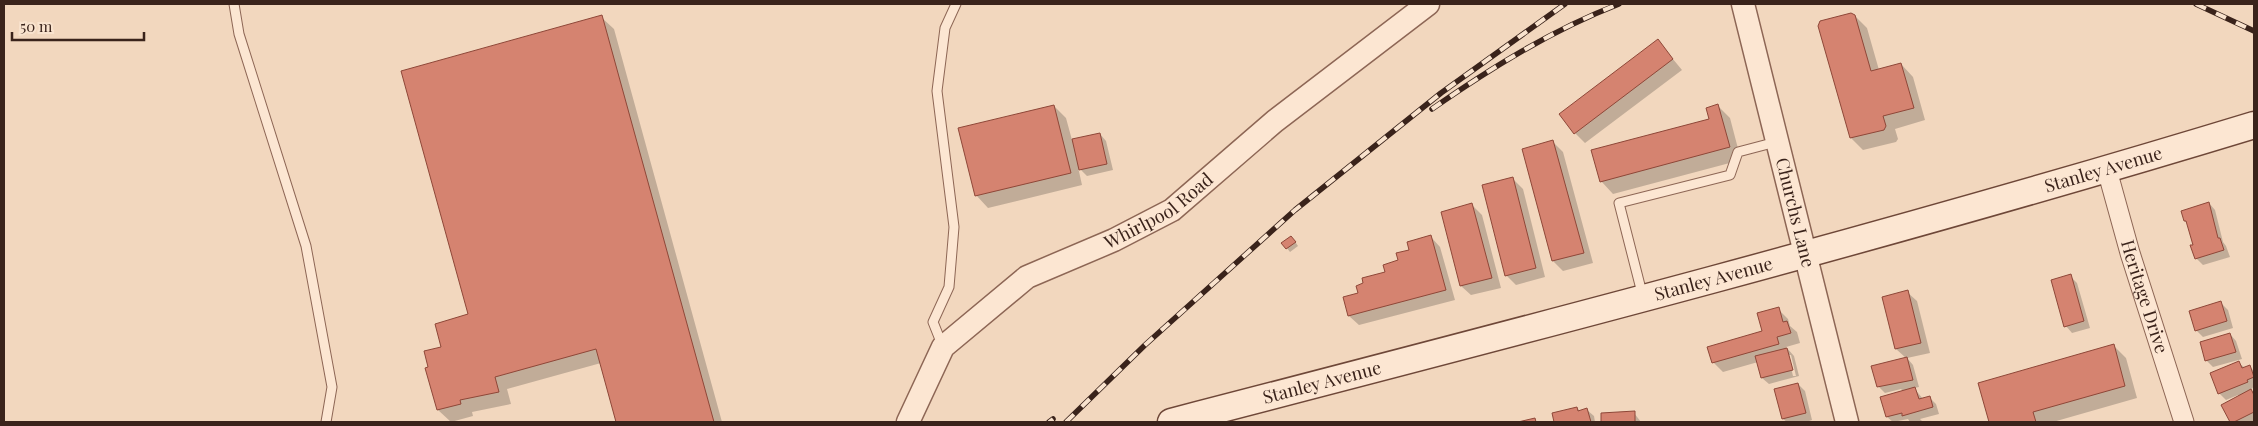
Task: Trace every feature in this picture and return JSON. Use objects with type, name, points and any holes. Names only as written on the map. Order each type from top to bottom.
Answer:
[{"type":"main road","name":"Stanley Avenue","points":[[1171,422],[1644,300],[1805,256],[2108,170],[2254,125]]},
{"type":"street","name":"Whirlpool Road","points":[[908,422],[943,347],[1027,277],[1114,240],[1172,210],[1276,121],[1428,4]]},
{"type":"street","name":"Churchs Lane","points":[[1743,4],[1847,422]]},
{"type":"street","name":"Heritage Drive","points":[[2108,170],[2130,252],[2184,422]]},
{"type":"lane","points":[[234,4],[239,34],[306,246],[332,387],[326,422]]},
{"type":"lane","points":[[943,347],[933,322],[949,287],[954,227],[937,91],[945,28],[956,4]]},
{"type":"lane","points":[[1644,300],[1619,203],[1730,175],[1738,152],[1777,142]]},
{"type":"building","points":[[1851,13],[1855,15],[1871,71],[1901,63],[1914,108],[1883,116],[1886,126],[1884,130],[1850,138],[1818,26],[1820,21]]},
{"type":"building","points":[[602,15],[714,422],[616,422],[596,349],[495,377],[499,392],[460,400],[461,404],[437,410],[425,368],[428,367],[424,351],[441,347],[435,324],[468,314],[401,71]]},
{"type":"building","points":[[1658,39],[1673,59],[1574,134],[1559,114]]},
{"type":"building","points":[[1718,104],[1730,147],[1600,182],[1591,150],[1709,119],[1706,108]]},
{"type":"building","points":[[1054,105],[1071,173],[975,196],[958,128]]},
{"type":"building","points":[[1100,133],[1107,164],[1079,170],[1072,139]]},
{"type":"building","points":[[1553,140],[1584,253],[1552,261],[1522,149]]},
{"type":"building","points":[[1513,177],[1536,268],[1505,276],[1482,185]]},
{"type":"building","points":[[2209,202],[2218,238],[2220,238],[2224,250],[2195,259],[2190,245],[2193,245],[2186,221],[2184,221],[2181,211]]},
{"type":"building","points":[[1472,203],[1492,278],[1460,286],[1441,212]]},
{"type":"building","points":[[1431,235],[1446,290],[1348,316],[1343,297],[1358,293],[1356,286],[1363,283],[1362,278],[1385,272],[1383,265],[1398,260],[1396,253],[1409,250],[1407,242]]},
{"type":"building","points":[[1291,236],[1296,242],[1286,249],[1281,243]]},
{"type":"building","points":[[2071,274],[2084,321],[2064,327],[2051,280]]},
{"type":"building","points":[[1908,290],[1921,343],[1895,349],[1882,297]]},
{"type":"building","points":[[2221,301],[2227,321],[2195,331],[2189,311]]},
{"type":"building","points":[[1779,307],[1783,322],[1787,321],[1791,333],[1777,337],[1779,344],[1712,363],[1707,347],[1762,331],[1757,313]]},
{"type":"building","points":[[2230,333],[2236,352],[2205,361],[2200,342]]},
{"type":"building","points":[[2114,344],[2125,386],[2033,412],[2036,422],[1989,422],[1978,383]]},
{"type":"building","points":[[1787,348],[1793,370],[1761,378],[1755,356]]},
{"type":"building","points":[[1907,357],[1913,380],[1877,387],[1871,366]]},
{"type":"building","points":[[2239,361],[2242,368],[2250,365],[2254,377],[2247,380],[2248,382],[2218,394],[2210,373]]},
{"type":"building","points":[[1798,383],[1806,413],[1782,419],[1774,389]]},
{"type":"building","points":[[1915,387],[1919,399],[1930,396],[1933,407],[1902,416],[1902,413],[1886,417],[1880,397]]},
{"type":"building","points":[[2251,389],[2254,395],[2254,412],[2234,422],[2230,422],[2221,405]]},
{"type":"building","points":[[1577,407],[1578,411],[1587,408],[1591,422],[1554,422],[1552,413]]},
{"type":"building","points":[[1635,411],[1635,422],[1601,422],[1601,413]]},
{"type":"building","points":[[1535,418],[1536,422],[1518,422]]},
{"type":"railway","points":[[1066,422],[1145,345],[1295,210],[1441,93],[1565,4]]},
{"type":"railway","points":[[1432,109],[1522,51],[1594,14],[1619,4]]},
{"type":"railway","points":[[2196,4],[2254,31]]},
{"type":"railway","points":[[1049,422],[1053,419]]}]
